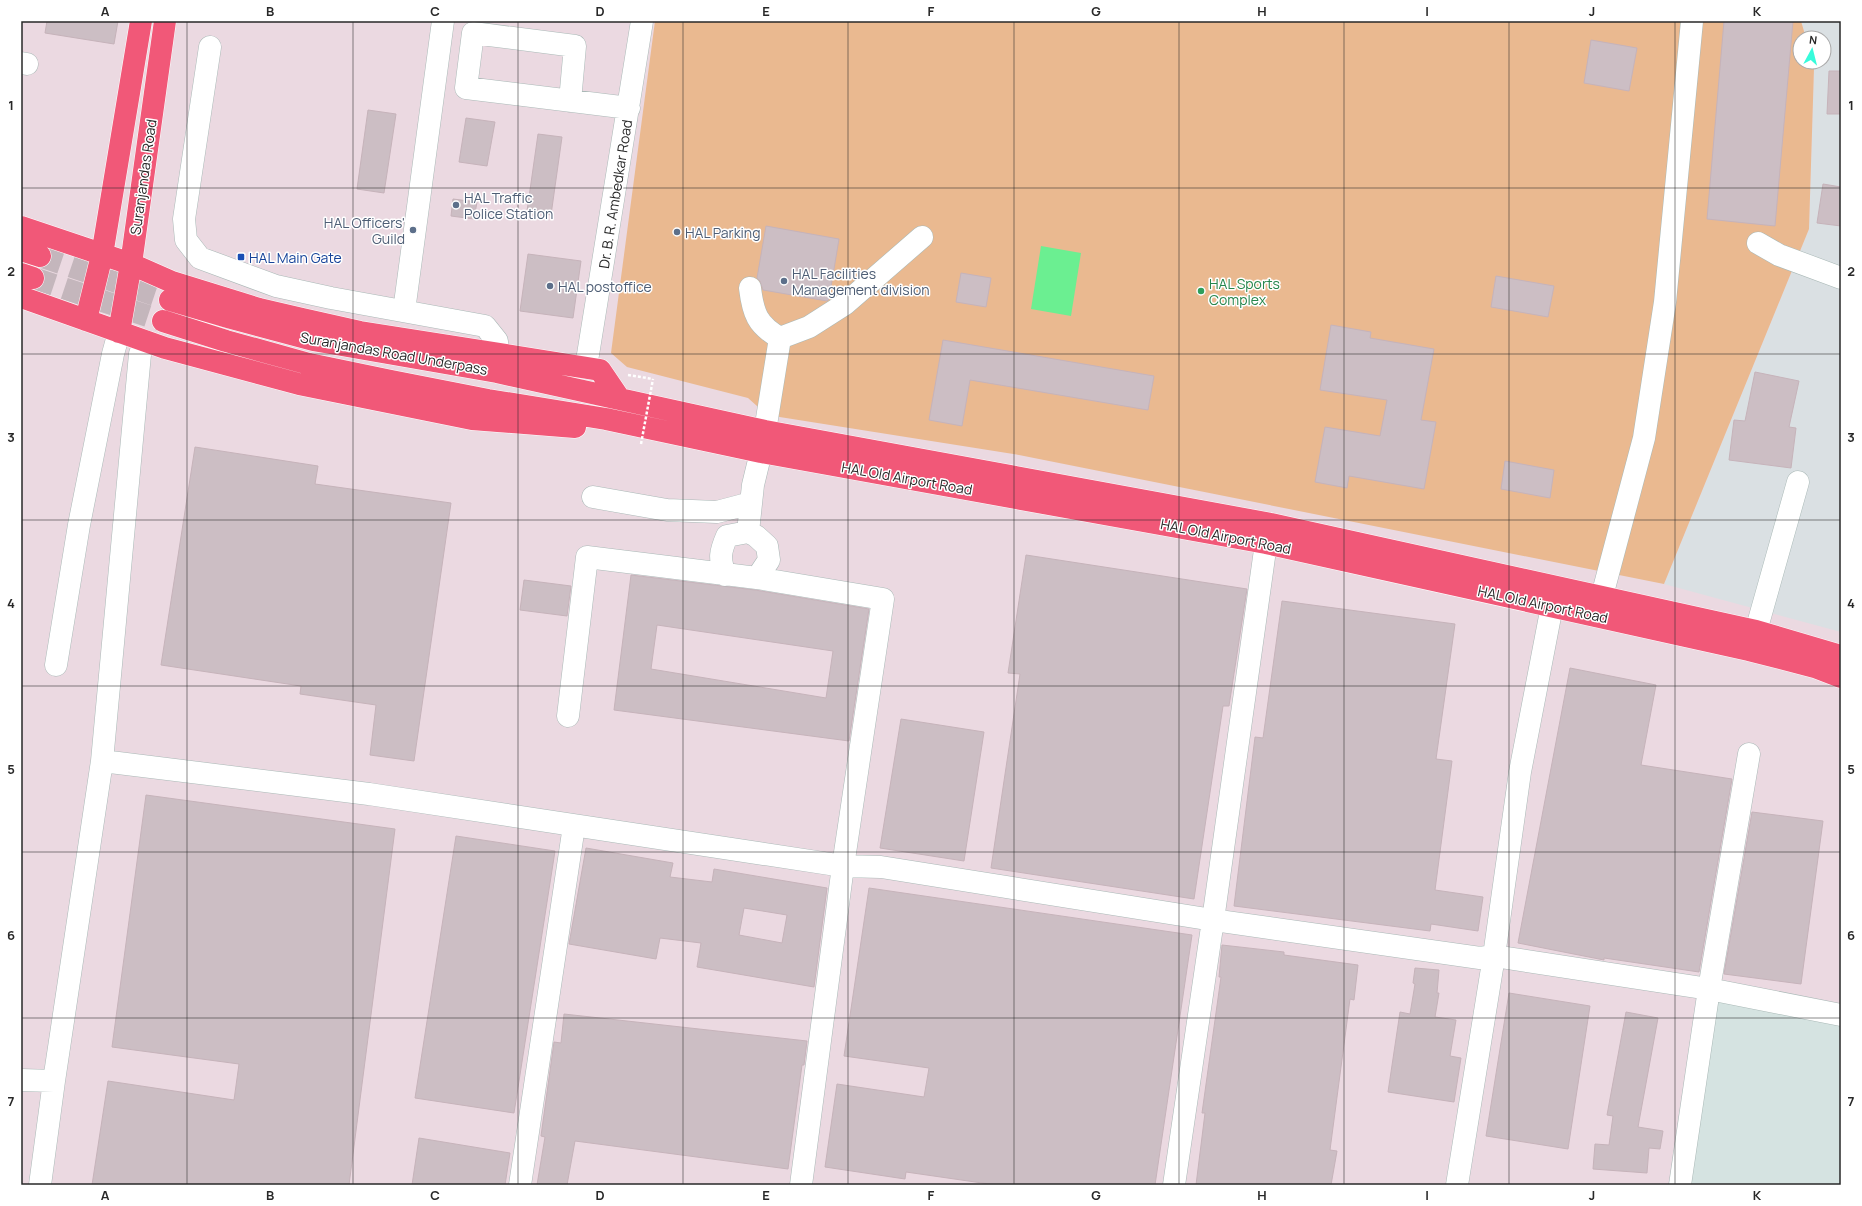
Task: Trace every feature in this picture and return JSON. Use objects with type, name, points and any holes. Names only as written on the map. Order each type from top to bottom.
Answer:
[{"type":"main road","name":"Suranjandas Road","points":[[86,320],[102,255],[141,21]]},
{"type":"main road","name":"Suranjandas Road","points":[[119,332],[131,264],[165,21]]},
{"type":"main road","points":[[21,227],[131,264],[172,282],[259,309],[302,320],[360,332],[600,370],[619,398]]},
{"type":"main road","points":[[21,297],[145,341],[299,384],[472,419],[585,427],[606,419]]},
{"type":"main road","name":"Suranjandas Road Underpass","points":[[170,300],[313,340],[497,372],[619,398]]},
{"type":"main road","name":"Suranjandas Road Underpass","points":[[163,321],[226,341],[309,364],[488,400],[606,419]]},
{"type":"main road","name":"HAL Old Airport Road","points":[[619,398],[763,442],[1266,543],[1749,650],[1815,667],[1841,677]]},
{"type":"main road","name":"HAL Old Airport Road","points":[[606,419],[763,442],[1271,524],[1756,631],[1841,656]]},
{"type":"street","points":[[404,311],[443,21]]},
{"type":"street","name":"Dr. B. R. Ambedkar Road","points":[[586,367],[642,21]]},
{"type":"street","points":[[1602,596],[1645,431],[1665,302],[1692,21]]},
{"type":"street","points":[[570,101],[576,46],[473,33],[466,88],[570,101],[629,108]]},
{"type":"street","points":[[210,47],[184,220],[186,240],[200,258],[276,286],[331,298],[485,326],[497,341],[497,354]]},
{"type":"street","points":[[750,288],[753,309],[766,331],[780,338],[809,327],[845,304],[922,237]]},
{"type":"street","points":[[1758,243],[1779,255],[1841,278]]},
{"type":"street","points":[[56,665],[79,525],[113,354],[119,332]]},
{"type":"street","points":[[748,532],[753,485],[763,442],[780,338]]},
{"type":"street","points":[[40,1185],[54,1080],[102,761],[140,354],[145,341]]},
{"type":"street","points":[[1756,631],[1798,482]]},
{"type":"street","points":[[593,498],[667,510],[717,512],[751,503]]},
{"type":"street","points":[[725,575],[720,552],[728,536],[748,532],[756,536],[767,546],[769,560],[757,578]]},
{"type":"street","points":[[1174,1185],[1214,920],[1266,543]]},
{"type":"street","points":[[568,716],[587,557],[757,578],[883,599],[843,866],[806,1184]]},
{"type":"street","points":[[1457,1185],[1494,956],[1520,772],[1552,606]]},
{"type":"street","points":[[1680,1185],[1709,989],[1749,754]]},
{"type":"street","points":[[102,761],[368,794],[843,866],[881,868],[1214,920],[1480,958],[1494,956],[1709,989],[1841,1015]]},
{"type":"street","points":[[520,1185],[574,826]]},
{"type":"street","points":[[21,1080],[54,1080]]},
{"type":"path","points":[[623,374],[653,379],[641,444]]},
{"type":"shaded area","name":"HAL Sports Complex","points":[[655,21],[1801,21],[1804,30],[1792,30],[1792,70],[1814,70],[1809,229],[1664,584],[1019,455],[767,415],[748,398],[627,367],[611,353]]},
{"type":"shaded area","points":[[1801,21],[1841,21],[1841,632],[1664,584],[1809,229],[1814,70],[1832,70],[1832,30],[1804,30]]},
{"type":"shaded area","points":[[1041,246],[1081,253],[1071,316],[1031,309]]},
{"type":"shaded area","points":[[1717,994],[1841,1009],[1841,1185],[1685,1185]]},
{"type":"building","points":[[47,21],[118,21],[114,44],[45,33]]},
{"type":"building","points":[[1724,21],[1793,21],[1775,226],[1707,219]]},
{"type":"building","points":[[1591,40],[1637,48],[1629,91],[1584,83]]},
{"type":"building","points":[[1829,71],[1841,71],[1841,114],[1827,114]]},
{"type":"building","points":[[368,110],[396,114],[384,193],[357,189]]},
{"type":"building","points":[[466,118],[495,122],[487,166],[459,162]]},
{"type":"building","points":[[538,134],[562,137],[551,215],[527,211]]},
{"type":"building","points":[[1823,184],[1841,187],[1841,226],[1817,223]]},
{"type":"building","points":[[453,199],[477,202],[474,219],[451,216]]},
{"type":"building","points":[[766,226],[839,239],[829,299],[827,301],[763,290],[760,281],[757,278]]},
{"type":"building","name":"HAL postoffice","points":[[528,254],[581,261],[573,318],[520,311]]},
{"type":"building","points":[[961,273],[991,278],[986,307],[956,302]]},
{"type":"building","points":[[1496,276],[1554,286],[1548,317],[1491,307]]},
{"type":"building","points":[[1331,325],[1371,332],[1370,338],[1434,349],[1421,420],[1436,422],[1424,489],[1349,476],[1347,488],[1315,482],[1325,427],[1380,436],[1387,400],[1320,390]]},
{"type":"building","points":[[943,340],[1154,376],[1148,410],[970,380],[962,426],[929,420]]},
{"type":"building","points":[[1755,372],[1799,381],[1789,427],[1796,428],[1791,468],[1729,460],[1734,420],[1745,421]]},
{"type":"building","points":[[195,447],[318,466],[315,484],[451,503],[414,761],[370,755],[376,705],[300,694],[301,686],[161,665]]},
{"type":"building","points":[[1505,461],[1554,470],[1550,498],[1501,489]]},
{"type":"building","points":[[1026,555],[1247,589],[1229,706],[1223,706],[1194,899],[991,868],[1020,674],[1008,673]]},
{"type":"building","points":[[631,575],[755,590],[869,609],[849,741],[614,710]],"holes":[[[657,625],[833,651],[826,698],[651,669]]]},
{"type":"building","points":[[524,580],[571,586],[567,616],[520,610]]},
{"type":"building","points":[[1282,601],[1455,624],[1436,759],[1452,761],[1435,890],[1483,897],[1478,931],[1431,924],[1430,931],[1234,906],[1255,737],[1263,738]]},
{"type":"building","points":[[1570,668],[1656,685],[1641,765],[1732,779],[1699,972],[1604,958],[1604,960],[1518,943]]},
{"type":"building","points":[[901,719],[984,732],[964,861],[880,848]]},
{"type":"building","points":[[146,795],[395,829],[349,1185],[92,1185],[108,1081],[234,1100],[239,1064],[112,1047]]},
{"type":"building","points":[[1752,812],[1823,821],[1801,984],[1724,974]]},
{"type":"building","points":[[456,836],[555,851],[514,1113],[415,1098]]},
{"type":"building","points":[[586,848],[673,863],[670,877],[712,882],[714,869],[827,888],[814,987],[697,967],[701,943],[660,938],[656,959],[569,944]],"holes":[[[744,908],[787,915],[782,943],[739,935]]]},
{"type":"building","points":[[869,888],[1192,935],[1155,1185],[996,1185],[906,1172],[905,1179],[825,1167],[837,1084],[924,1097],[929,1068],[844,1056]]},
{"type":"building","points":[[1222,945],[1284,952],[1284,955],[1358,965],[1354,1000],[1350,999],[1330,1150],[1337,1151],[1331,1185],[1196,1185],[1205,1113],[1202,1113],[1221,977],[1219,977]]},
{"type":"building","points":[[1415,968],[1439,970],[1437,993],[1439,993],[1435,1017],[1456,1020],[1450,1056],[1461,1058],[1454,1102],[1388,1092],[1400,1012],[1410,1014],[1415,984],[1413,983]]},
{"type":"building","points":[[1509,993],[1590,1006],[1568,1149],[1486,1136]]},
{"type":"building","points":[[1626,1012],[1658,1018],[1638,1127],[1663,1131],[1660,1149],[1649,1148],[1647,1173],[1593,1169],[1595,1144],[1609,1145],[1613,1116],[1607,1115]]},
{"type":"building","points":[[564,1014],[807,1041],[804,1065],[802,1065],[788,1169],[575,1141],[567,1185],[537,1185],[545,1137],[541,1136],[554,1042],[561,1043]]},
{"type":"building","points":[[419,1138],[510,1153],[505,1185],[412,1185]]},
{"type":"tunnel","points":[[40,256],[170,300]]},
{"type":"tunnel","points":[[33,278],[163,321]]},
{"type":"place","name":"HAL Traffic Police Station","points":[[456,205]]},
{"type":"place","name":"HAL Officers' Guild","points":[[413,230]]},
{"type":"place","name":"HAL Parking","points":[[677,232]]},
{"type":"place","name":"HAL Main Gate","points":[[241,257]]},
{"type":"place","name":"HAL Facilities Management division","points":[[784,281]]},
{"type":"place","name":"HAL postoffice","points":[[550,286]]},
{"type":"place","name":"HAL Sports Complex","points":[[1201,291]]}]
